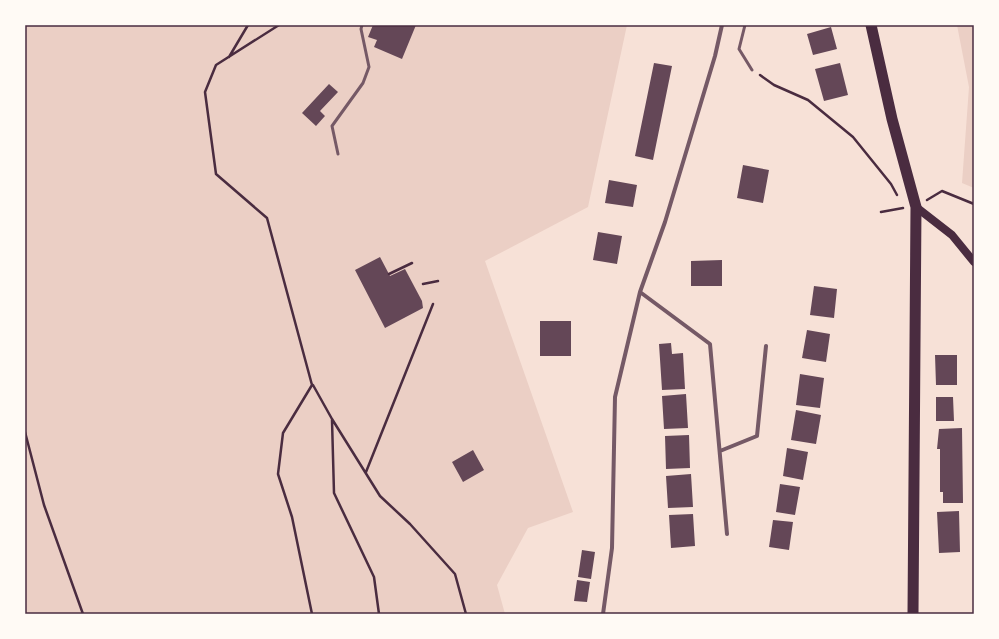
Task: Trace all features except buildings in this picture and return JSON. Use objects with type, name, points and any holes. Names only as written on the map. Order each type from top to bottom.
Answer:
[{"type":"highway","points":[[871,25],[892,119],[908,208],[913,614]]},
{"type":"main road","points":[[908,208],[952,235],[974,262]]},
{"type":"street","points":[[603,614],[612,548],[615,397],[640,292],[665,222],[715,56],[722,25]]},
{"type":"street","points":[[640,292],[710,344],[726,534]]},
{"type":"street","points":[[720,451],[757,436],[766,346]]},
{"type":"lane","points":[[338,154],[332,126],[363,83],[369,67],[361,29],[362,25]]},
{"type":"lane","points":[[745,25],[739,49],[752,70]]},
{"type":"path","points":[[229,57],[248,25]]},
{"type":"path","points":[[279,25],[216,65],[205,92],[216,174],[267,218],[312,385],[380,496],[410,524],[455,574],[466,614]]},
{"type":"path","points":[[752,70],[774,85],[808,100],[853,137],[891,184],[897,196]]},
{"type":"path","points":[[881,212],[908,208],[942,191],[974,204]]},
{"type":"path","points":[[900,202],[908,208]]},
{"type":"path","points":[[389,274],[412,263]]},
{"type":"path","points":[[423,284],[438,281]]},
{"type":"path","points":[[366,473],[433,304]]},
{"type":"path","points":[[312,385],[283,434],[278,474],[292,517],[312,614]]},
{"type":"path","points":[[332,419],[334,494],[374,577],[379,614]]},
{"type":"path","points":[[25,432],[44,506],[83,614]]},
{"type":"shaded area","points":[[25,25],[627,25],[588,207],[485,261],[573,512],[528,528],[497,585],[505,614],[25,614]]},
{"type":"shaded area","points":[[957,25],[974,25],[974,188],[962,183],[969,87]]}]
